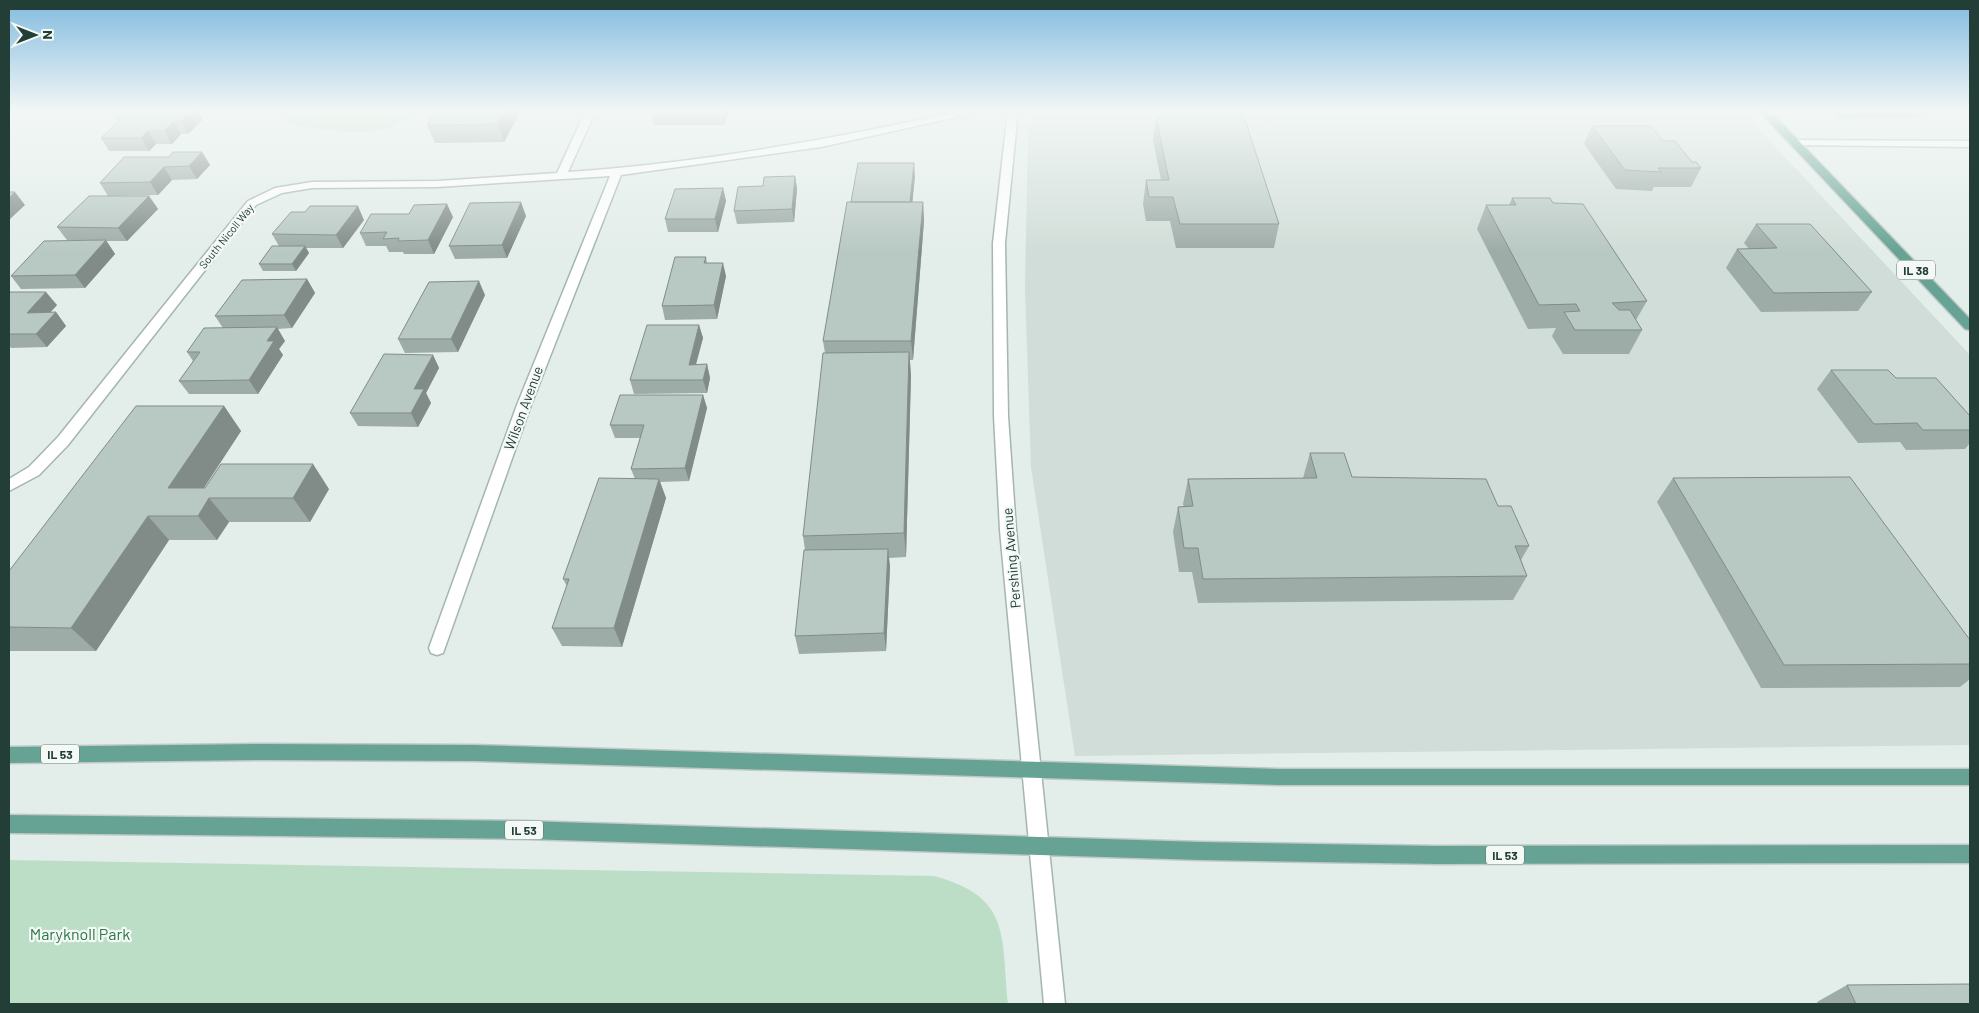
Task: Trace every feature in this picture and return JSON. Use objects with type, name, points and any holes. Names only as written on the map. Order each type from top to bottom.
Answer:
[{"type":"main road","name":"IL 38","points":[[1809,157],[1970,326]]},
{"type":"main road","name":"IL 53","points":[[9,755],[254,752],[474,753],[1032,771],[1298,777],[1970,777]]},
{"type":"main road","name":"IL 53","points":[[9,824],[525,830],[1039,846],[1437,855],[1970,854]]},
{"type":"street","points":[[561,176],[570,157]]},
{"type":"street","name":"South Nicoll Way","points":[[9,486],[34,471],[63,441],[252,203],[279,190],[312,185],[437,184],[617,172],[721,157]]},
{"type":"street","name":"Pershing Avenue","points":[[1008,157],[1000,243],[1000,395],[1008,530],[1055,1004]]},
{"type":"street","name":"Wilson Avenue","points":[[437,648],[524,405],[617,172]]},
{"type":"shaded area","points":[[1027,157],[1785,157],[1970,355],[1970,745],[1075,756],[1031,467],[1025,287]]},
{"type":"green space","name":"Maryknoll Park","points":[[9,860],[934,876],[959,885],[977,895],[990,908],[998,922],[1002,939],[1008,1004],[9,1004]]},
{"type":"building","points":[[124,157],[197,157],[189,166],[164,167],[150,182],[100,183]]},
{"type":"building","points":[[1164,157],[1257,157],[1279,224],[1180,224],[1173,197],[1149,197],[1146,180],[1169,180]]},
{"type":"building","points":[[1615,157],[1688,157],[1701,168],[1658,168],[1661,172],[1625,170]]},
{"type":"building","points":[[858,163],[914,163],[910,202],[851,202]]},
{"type":"building","points":[[795,176],[792,209],[734,211],[738,187],[763,186],[764,177]]},
{"type":"building","points":[[723,188],[715,219],[665,219],[675,189]]},
{"type":"building","points":[[9,192],[15,192],[9,198]]},
{"type":"building","points":[[89,196],[149,196],[118,228],[57,227]]},
{"type":"building","points":[[1512,198],[1550,198],[1553,203],[1583,204],[1647,301],[1612,303],[1619,310],[1630,310],[1642,330],[1575,330],[1564,312],[1580,311],[1576,304],[1539,305],[1486,205],[1516,205]]},
{"type":"building","points":[[521,202],[502,245],[449,246],[470,203]]},
{"type":"building","points":[[847,202],[923,202],[911,341],[823,341]]},
{"type":"building","points":[[447,204],[428,240],[398,241],[399,238],[383,239],[387,232],[360,233],[371,214],[409,214],[414,205]]},
{"type":"building","points":[[310,206],[358,206],[336,235],[272,234],[291,212],[305,212]]},
{"type":"building","points":[[1756,224],[1810,224],[1872,292],[1774,293],[1737,249],[1777,248]]},
{"type":"building","points":[[106,240],[75,275],[11,276],[44,241]]},
{"type":"building","points":[[272,246],[305,246],[292,264],[259,264]]},
{"type":"building","points":[[675,257],[706,257],[704,263],[723,263],[714,305],[662,306]]},
{"type":"building","points":[[307,279],[284,315],[215,316],[242,280]]},
{"type":"building","points":[[479,281],[451,339],[398,339],[429,282]]},
{"type":"building","points":[[9,292],[46,292],[27,313],[56,312],[36,334],[9,334]]},
{"type":"building","points":[[647,325],[699,325],[689,365],[707,364],[703,380],[630,380]]},
{"type":"building","points":[[277,327],[267,341],[274,341],[249,380],[179,381],[200,352],[187,352],[204,328]]},
{"type":"building","points":[[909,352],[904,533],[803,536],[823,353]]},
{"type":"building","points":[[384,354],[433,355],[414,389],[424,389],[411,413],[350,413]]},
{"type":"building","points":[[1831,370],[1888,370],[1896,378],[1936,378],[1970,416],[1970,430],[1923,430],[1917,423],[1874,424]]},
{"type":"building","points":[[620,395],[703,395],[685,468],[631,469],[644,425],[610,425]]},
{"type":"building","points":[[136,406],[224,406],[168,488],[205,488],[221,464],[313,464],[293,498],[209,498],[198,516],[148,516],[71,628],[9,627],[9,571]]},
{"type":"building","points":[[1310,453],[1344,453],[1352,477],[1486,479],[1498,506],[1511,506],[1529,546],[1515,546],[1527,576],[1203,579],[1198,548],[1184,548],[1178,507],[1193,506],[1188,479],[1317,478]]},
{"type":"building","points":[[1850,477],[1970,640],[1970,664],[1784,665],[1673,478]]},
{"type":"building","points":[[599,478],[659,479],[614,628],[552,628],[569,579],[563,579]]},
{"type":"building","points":[[888,549],[884,633],[795,636],[804,550]]},
{"type":"building","points":[[1970,984],[1970,1004],[1856,1004],[1847,985]]}]
